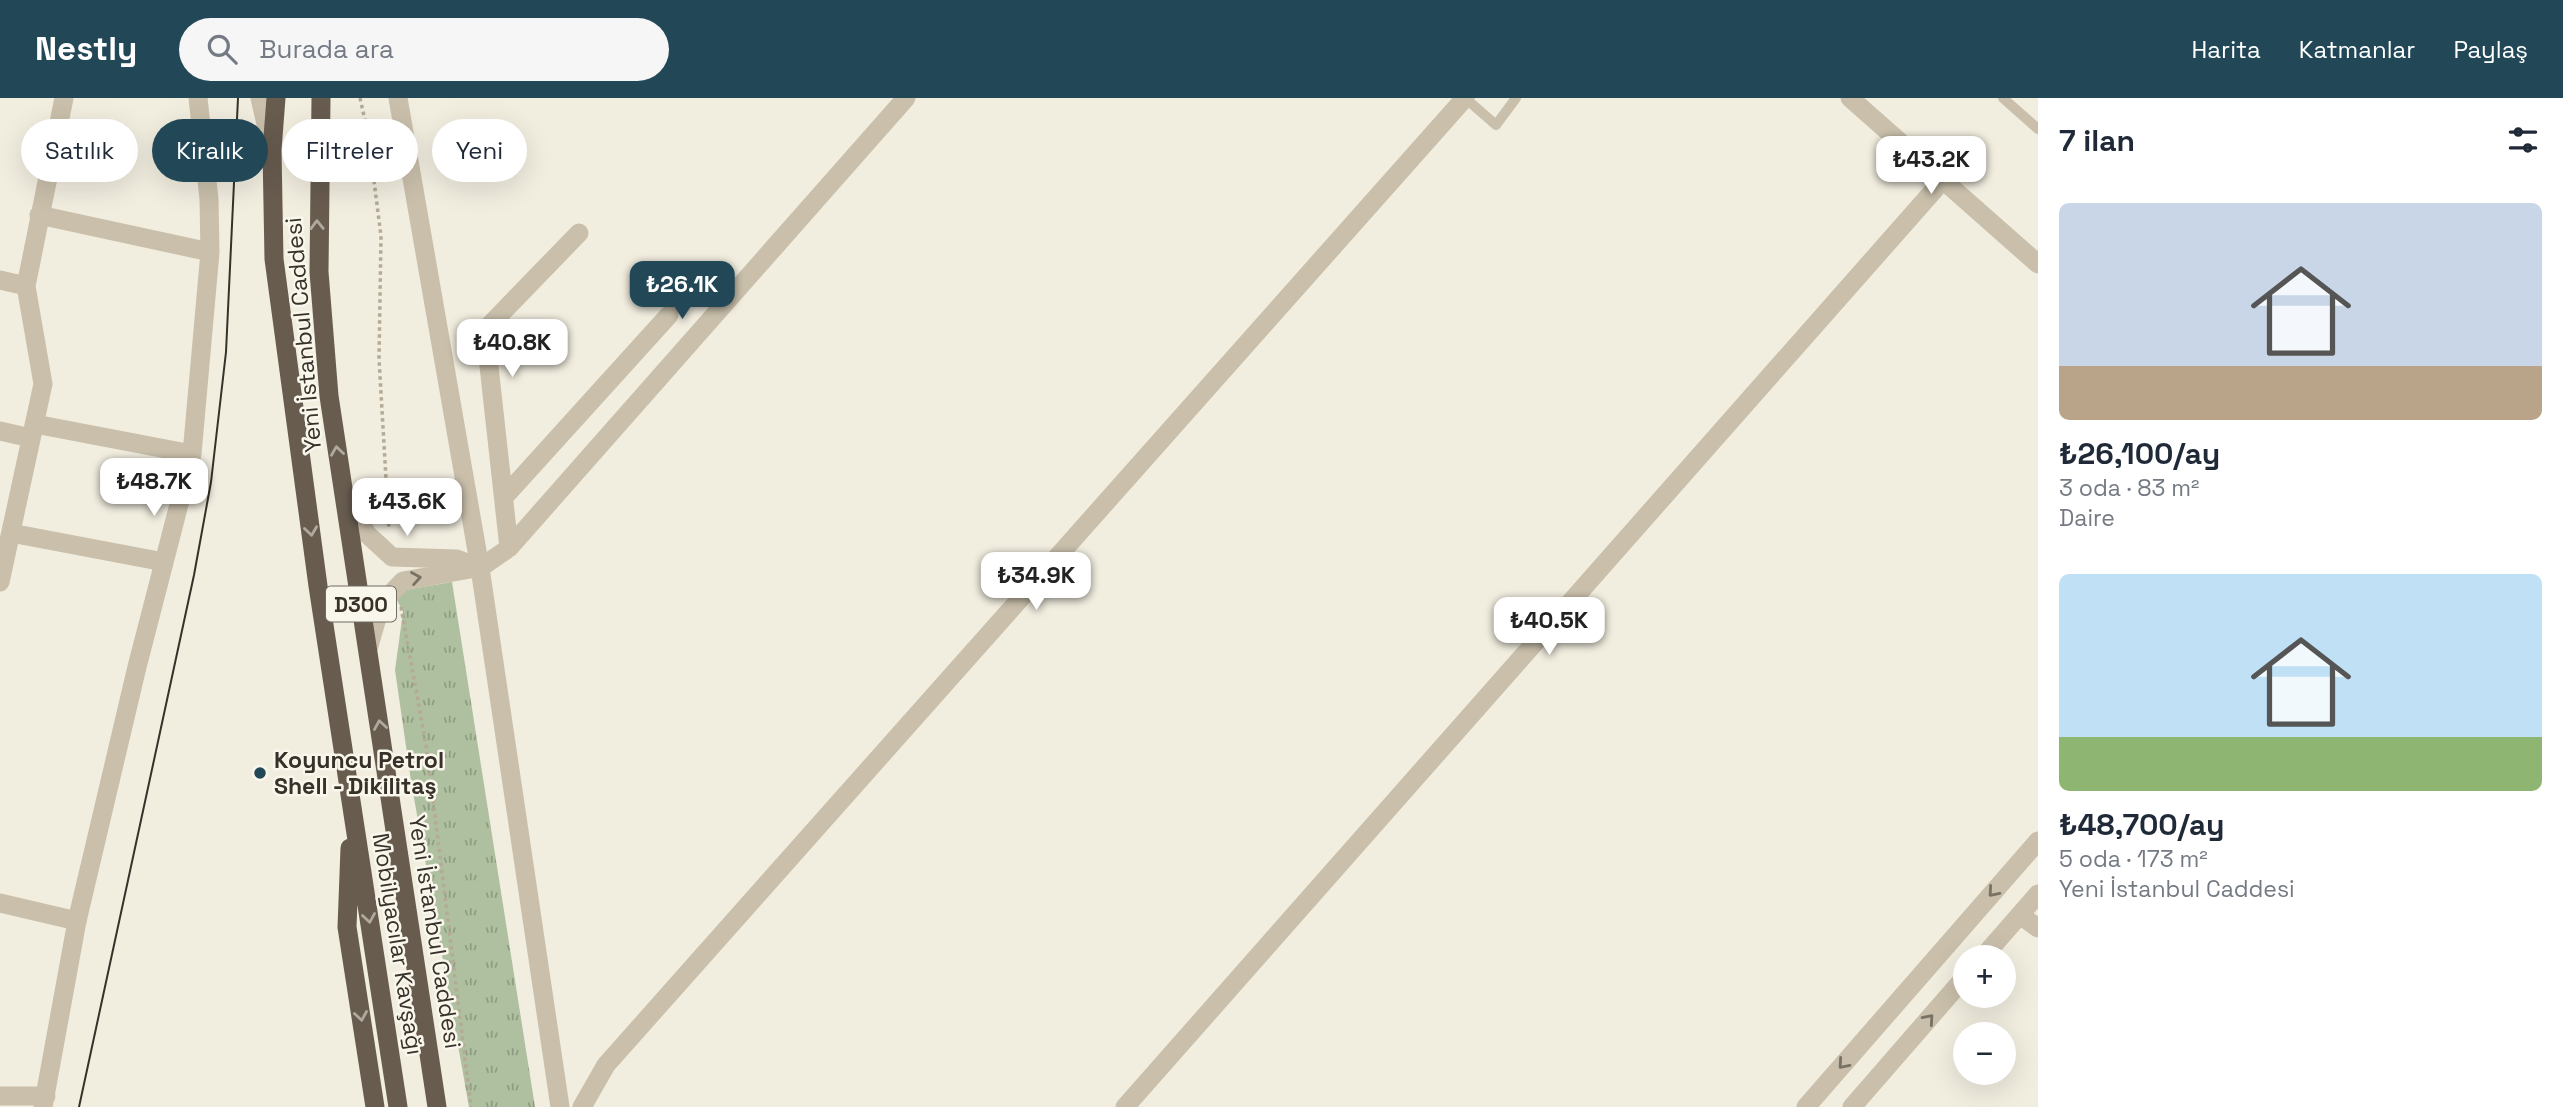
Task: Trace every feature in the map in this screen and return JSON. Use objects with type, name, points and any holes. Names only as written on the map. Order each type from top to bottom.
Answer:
[{"type":"highway","name":"Yeni İstanbul Caddesi","points":[[276,98],[272,150],[274,259],[318,586],[351,802]]},
{"type":"highway","name":"Yeni İstanbul Caddesi","points":[[321,98],[318,272],[329,397],[437,1107]]},
{"type":"highway","name":"Mobilyacılar Kavşağı","points":[[351,802],[347,927],[375,1107]]},
{"type":"highway","name":"Mobilyacılar Kavşağı","points":[[351,802],[398,1107]]},
{"type":"street","points":[[0,582],[11,533],[9,497],[33,431],[43,384],[26,286],[64,98]]},
{"type":"street","points":[[0,1096],[44,1102],[77,921],[192,454],[210,252],[209,200],[198,98]]},
{"type":"street","points":[[260,98],[272,150]]},
{"type":"street","points":[[398,98],[480,568],[560,1107]]},
{"type":"street","points":[[368,649],[381,604],[403,581],[480,568],[509,548],[905,98]]},
{"type":"street","points":[[582,1107],[615,1055],[1465,98]]},
{"type":"street","points":[[1850,98],[2037,262]]},
{"type":"street","points":[[1125,1107],[1942,180]]},
{"type":"street","points":[[39,215],[210,252]]},
{"type":"street","points":[[509,548],[485,330],[579,233]]},
{"type":"street","points":[[0,280],[26,286]]},
{"type":"street","points":[[505,496],[669,315]]},
{"type":"street","points":[[0,431],[33,431],[192,454]]},
{"type":"street","points":[[342,486],[367,534],[392,557],[457,559],[480,568]]},
{"type":"street","points":[[11,533],[164,562]]},
{"type":"street","points":[[1806,1107],[2038,841]]},
{"type":"street","points":[[1994,945],[2038,894]]},
{"type":"street","points":[[0,904],[77,921]]},
{"type":"street","points":[[2020,915],[2038,928]]},
{"type":"street","points":[[1852,1107],[1953,991]]},
{"type":"lane","points":[[1465,98],[1496,125],[1516,98]]},
{"type":"lane","points":[[2003,98],[2038,129]]},
{"type":"green space","points":[[452,582],[535,1107],[469,1107],[411,781],[395,670],[403,612],[393,592]]},
{"type":"tram line","points":[[79,1107],[194,575],[211,482],[226,352],[238,98]]},
{"type":"place","name":"Koyuncu Petrol Shell - Dikilitaş","points":[[260,773]]}]
